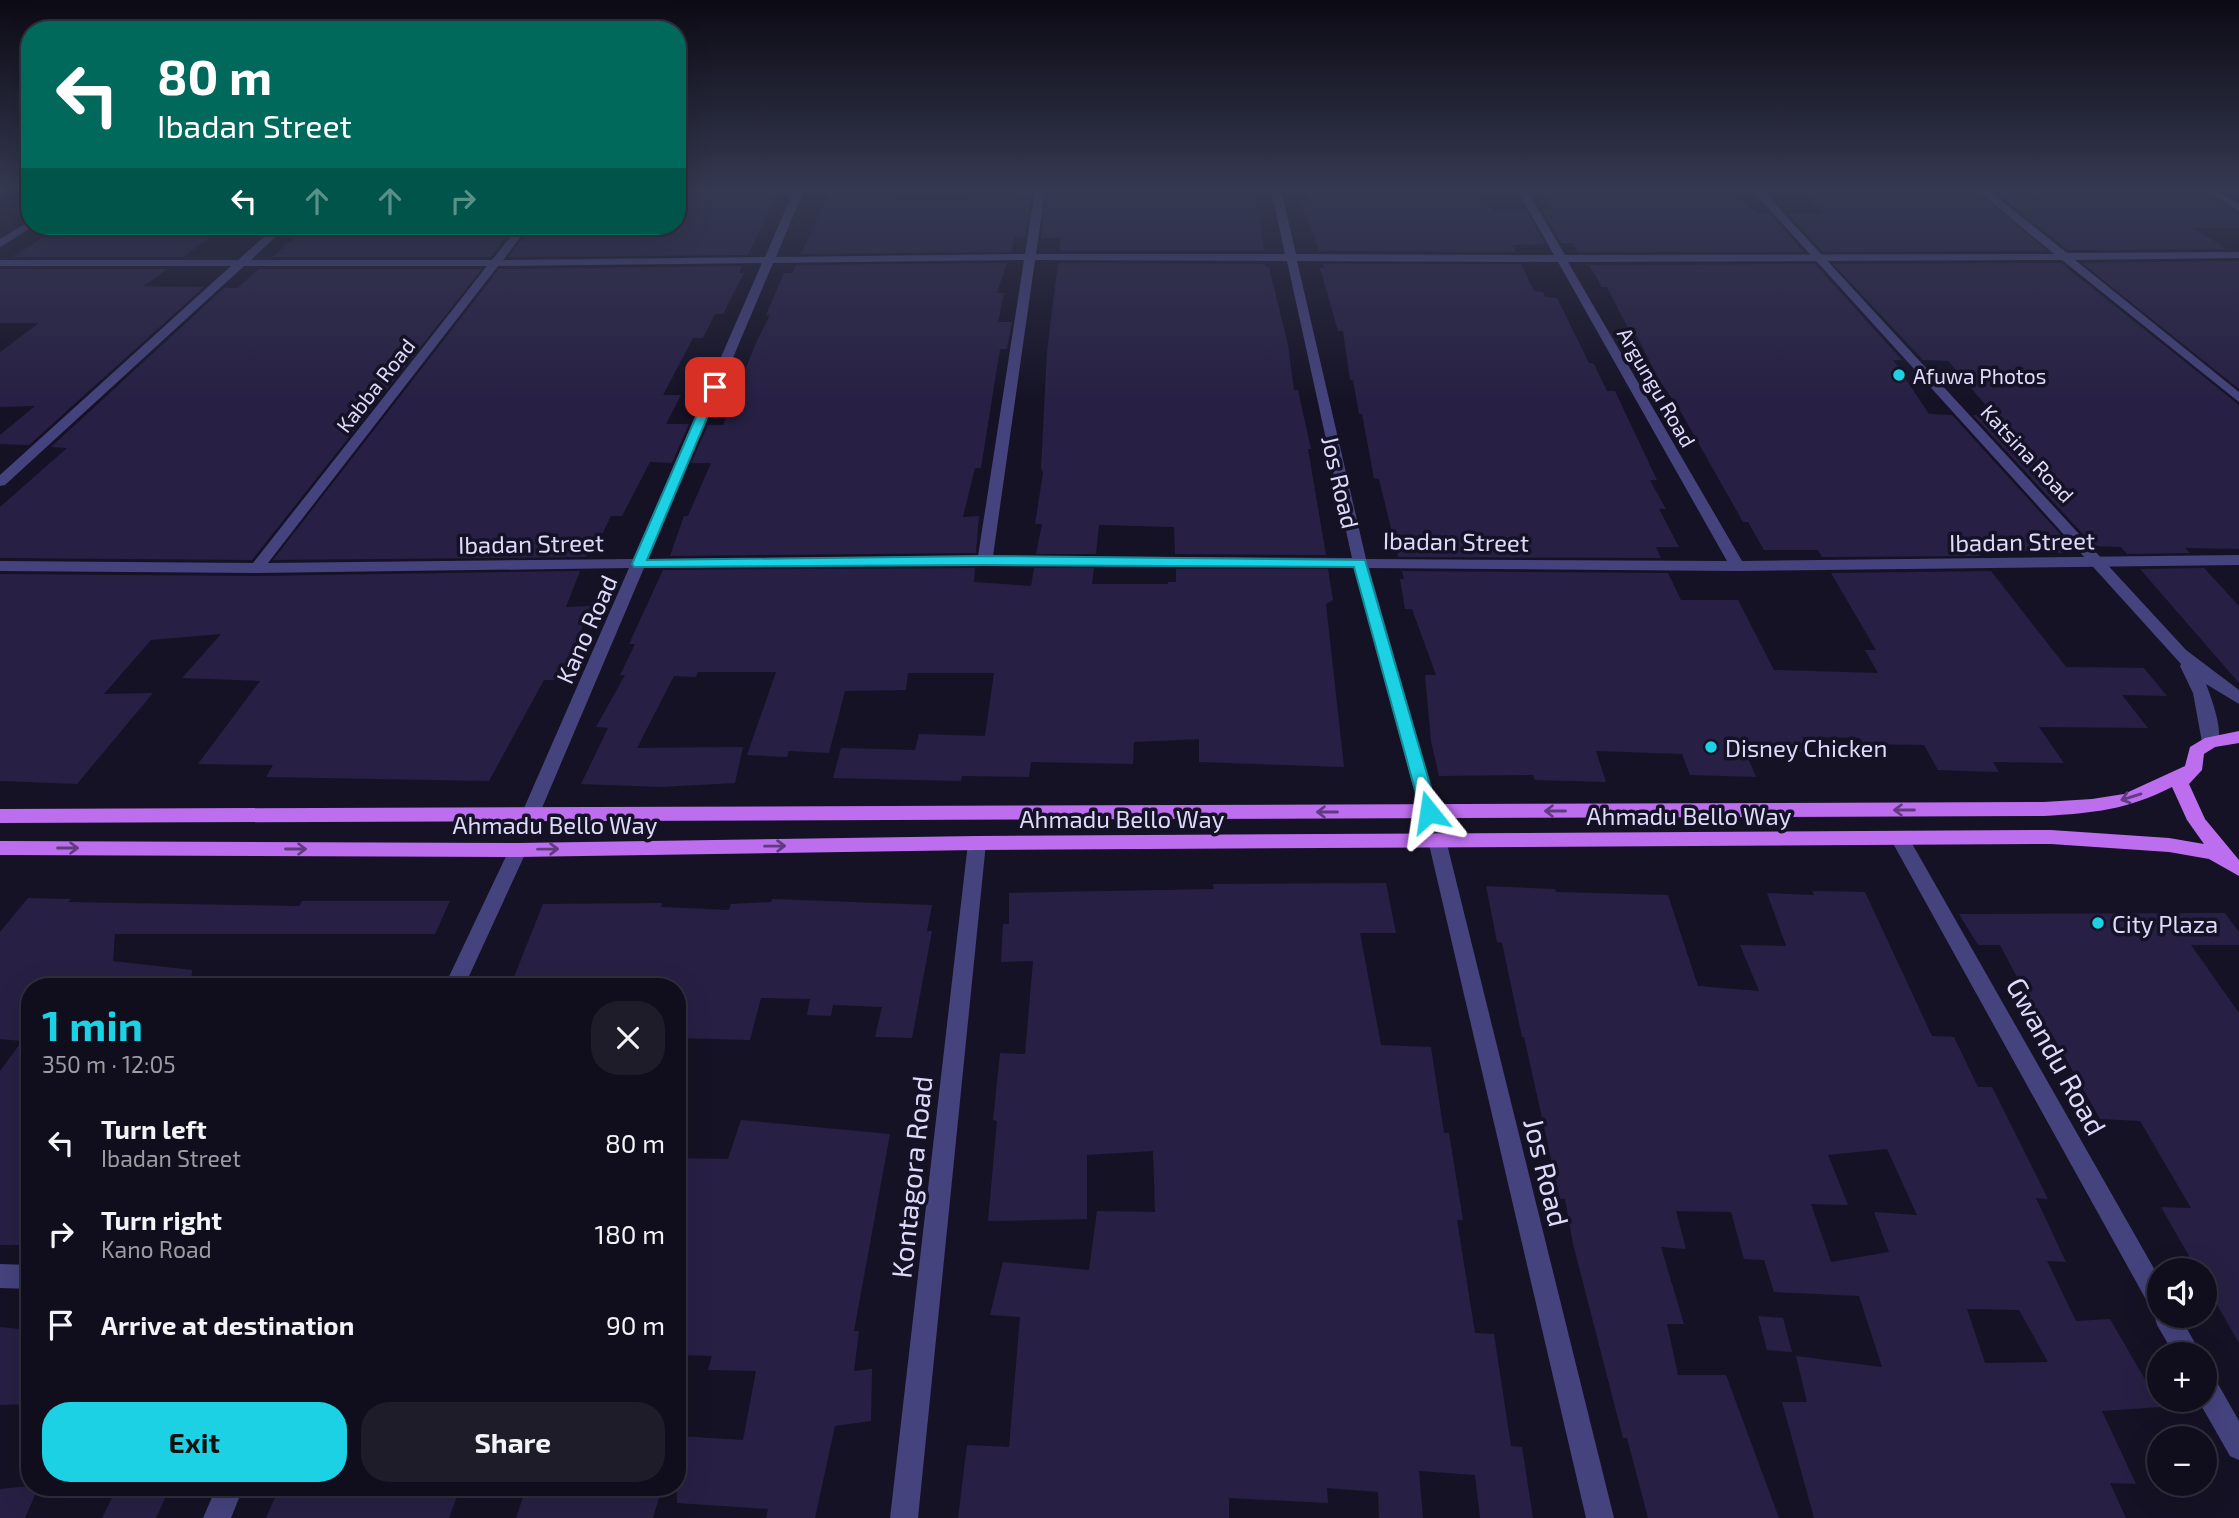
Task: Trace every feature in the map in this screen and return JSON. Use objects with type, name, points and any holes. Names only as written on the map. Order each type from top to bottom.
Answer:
[{"type":"main road","points":[[2239,737],[2211,742],[2196,751],[2193,770],[2180,783],[2187,808],[2206,835],[2239,868]]},
{"type":"main road","name":"Ahmadu Bello Way","points":[[0,816],[2044,809],[2096,805],[2136,797],[2193,770]]},
{"type":"main road","name":"Ahmadu Bello Way","points":[[0,848],[517,850],[977,843],[2115,839],[2214,853],[2239,868]]},
{"type":"street","points":[[0,482],[242,261]]},
{"type":"street","points":[[0,263],[692,261]]},
{"type":"street","name":"Kano Road","points":[[530,815],[769,261]]},
{"type":"street","points":[[985,561],[1031,261]]},
{"type":"street","name":"Jos Road","points":[[1290,261],[1360,563],[1429,812]]},
{"type":"street","name":"Argungu Road","points":[[1564,261],[1737,566]]},
{"type":"street","name":"Katsina Road","points":[[1821,261],[2180,654],[2210,680],[2239,698]]},
{"type":"street","points":[[2068,261],[2239,398]]},
{"type":"street","name":"Kabba Road","points":[[257,568],[494,263]]},
{"type":"street","name":"Ibadan Street","points":[[0,566],[257,568],[985,561],[1737,566],[2239,560]]},
{"type":"street","name":"Katsina Road","points":[[2180,654],[2196,678],[2206,704],[2211,742]]},
{"type":"street","name":"Gwandu Road","points":[[1899,838],[2147,1281]]},
{"type":"street","name":"Jos Road","points":[[1437,841],[1600,1518]]},
{"type":"street","name":"Kontagora Road","points":[[904,1518],[977,843]]},
{"type":"street","points":[[458,978],[517,850]]},
{"type":"street","points":[[0,1276],[21,1277]]},
{"type":"street","points":[[2217,1408],[2239,1447]]},
{"type":"street","points":[[218,1518],[227,1496]]},
{"type":"building","points":[[2239,261],[2239,389],[2082,263]]},
{"type":"building","points":[[1007,263],[997,293],[1004,293],[998,322],[1012,322],[1007,349],[1000,349],[981,468],[975,468],[963,517],[979,516],[976,553],[670,556],[684,516],[688,516],[711,463],[691,463],[708,425],[723,425],[770,315],[766,315],[784,273],[792,273],[796,265]]},
{"type":"building","points":[[1058,263],[1265,264],[1269,267],[1288,345],[1294,390],[1298,390],[1311,449],[1308,449],[1326,555],[1175,554],[1174,527],[1099,525],[1096,554],[1036,554],[1042,524],[1035,524],[1043,473],[1041,468],[1047,351]]},
{"type":"building","points":[[2061,263],[2239,405],[2239,549],[2185,548],[2190,553],[2127,554],[2121,547],[2094,546],[1973,415],[1994,415],[1948,361],[1923,360],[1833,264]]},
{"type":"building","points":[[1323,264],[1521,264],[1534,291],[1543,292],[1545,297],[1557,298],[1589,363],[1594,364],[1607,391],[1615,391],[1657,480],[1650,480],[1666,509],[1659,509],[1679,547],[1656,547],[1661,558],[1398,557],[1379,479],[1374,478],[1353,380],[1350,380],[1343,331],[1338,331],[1320,268],[1325,268]]},
{"type":"building","points":[[1815,264],[1902,360],[1893,360],[1929,414],[1952,415],[2071,546],[2057,546],[2063,553],[1975,549],[1980,556],[1822,557],[1818,550],[1764,550],[1748,522],[1743,522],[1682,414],[1658,378],[1637,336],[1632,336],[1607,287],[1602,287],[1589,265]]},
{"type":"building","points":[[742,266],[739,273],[744,273],[723,314],[715,314],[703,338],[693,338],[663,395],[681,395],[666,424],[689,424],[672,463],[650,462],[622,516],[611,516],[595,549],[589,549],[586,557],[273,560],[499,269]]},
{"type":"building","points":[[0,269],[167,269],[144,286],[204,287],[29,445],[0,444],[0,435],[35,406],[0,407],[0,352],[39,323],[0,323]]},
{"type":"building","points":[[259,269],[482,269],[252,560],[0,558],[0,507],[67,448],[51,447],[224,288],[237,288]]},
{"type":"building","points":[[975,568],[974,582],[1031,586],[1034,568],[1094,568],[1092,584],[1168,584],[1176,582],[1176,569],[1328,569],[1333,600],[1326,604],[1344,767],[1199,762],[1199,739],[1134,742],[1133,764],[1031,762],[1029,777],[962,776],[961,781],[833,778],[841,748],[915,750],[919,734],[985,736],[994,673],[908,673],[906,690],[845,691],[829,753],[789,751],[787,757],[747,755],[776,672],[698,672],[696,677],[674,676],[637,748],[743,747],[735,783],[661,787],[581,784],[608,728],[596,727],[625,675],[620,675],[635,644],[629,644],[663,570]]},
{"type":"building","points":[[2204,568],[2239,606],[2239,683],[2140,569]]},
{"type":"building","points":[[580,571],[566,607],[590,606],[578,638],[581,638],[560,680],[544,680],[489,781],[266,777],[273,765],[198,764],[260,681],[182,678],[221,634],[151,640],[104,694],[153,693],[77,784],[0,781],[0,574],[257,576]]},
{"type":"building","points":[[1402,571],[1668,573],[1681,600],[1738,600],[1774,670],[1878,673],[1865,650],[1876,650],[1831,573],[1991,571],[2066,667],[2144,668],[2167,696],[2122,695],[2148,728],[2039,727],[2064,763],[1993,762],[1999,772],[1938,770],[1924,745],[1863,744],[1860,738],[1802,737],[1809,752],[1746,753],[1756,777],[1690,775],[1682,754],[1596,751],[1606,782],[1535,780],[1533,775],[1439,776],[1431,741],[1425,675],[1436,675],[1412,609],[1405,609],[1400,579],[1404,579]]},
{"type":"building","points":[[1386,883],[1396,933],[1360,933],[1381,1045],[1431,1047],[1444,1133],[1449,1133],[1463,1220],[1457,1220],[1475,1333],[1494,1334],[1511,1446],[1522,1447],[1533,1518],[1480,1518],[1475,1475],[1419,1471],[1423,1518],[1379,1518],[1378,1492],[1327,1488],[1328,1503],[1229,1498],[1229,1518],[958,1518],[967,1445],[1009,1447],[1020,1317],[990,1315],[1003,1262],[1089,1270],[1097,1211],[1155,1212],[1153,1151],[1087,1155],[1087,1219],[988,1221],[997,1121],[993,1120],[1000,1053],[1025,1054],[1033,961],[1001,962],[1003,924],[1009,924],[1009,893],[1214,889],[1213,884]]},
{"type":"building","points":[[1486,886],[1555,889],[1556,892],[1668,895],[1698,986],[1759,991],[1740,945],[1786,946],[1767,893],[1814,895],[1812,891],[1865,892],[1932,1036],[1954,1037],[1978,1087],[1992,1087],[2048,1199],[2036,1198],[2066,1262],[2047,1261],[2076,1321],[2110,1319],[2147,1383],[2147,1408],[2102,1411],[2136,1484],[2110,1483],[2126,1518],[1814,1518],[1782,1402],[1807,1402],[1796,1356],[1882,1367],[1859,1296],[1774,1292],[1764,1260],[1744,1259],[1731,1212],[1676,1211],[1686,1249],[1661,1247],[1684,1324],[1667,1324],[1678,1375],[1726,1375],[1779,1518],[1648,1518],[1627,1438],[1623,1438],[1573,1244],[1565,1199],[1560,1199],[1502,943],[1497,942]],"holes":[[[1887,1149],[1917,1215],[1874,1212],[1889,1252],[1831,1262],[1811,1204],[1848,1205],[1828,1155]],[[1967,1309],[2019,1310],[2048,1362],[1985,1363]]]},
{"type":"building","points":[[28,898],[71,899],[68,902],[299,906],[302,901],[450,901],[435,934],[115,934],[113,961],[192,970],[192,978],[21,978],[21,1041],[0,1039],[0,932]]},
{"type":"building","points":[[772,899],[932,905],[927,931],[932,931],[912,1038],[875,1037],[882,1007],[833,1005],[831,1016],[807,1015],[810,999],[761,998],[750,1040],[686,1038],[686,978],[514,978],[543,904],[662,903],[661,907],[729,910],[731,904],[771,902]]},
{"type":"building","points":[[2225,913],[2239,932],[2239,945],[2191,945],[2239,1013],[2239,1343],[2217,1305],[2217,1258],[2190,1258],[2161,1207],[2191,1208],[2140,1121],[2100,1119],[2053,1036],[2048,1036],[2000,945],[1978,945],[1959,914]]},
{"type":"building","points":[[21,1042],[21,1245],[0,1245],[0,1071]]},
{"type":"building","points":[[741,1120],[890,1134],[854,1331],[859,1331],[854,1371],[872,1369],[871,1421],[835,1426],[815,1518],[766,1518],[768,1509],[677,1503],[677,1496],[686,1496],[686,1437],[743,1440],[756,1371],[708,1370],[712,1356],[686,1355],[686,1158],[728,1159]]},
{"type":"building","points":[[1758,1316],[1783,1318],[1792,1352],[1767,1350]]},
{"type":"building","points":[[0,1327],[21,1329],[21,1404],[0,1405]]},
{"type":"building","points":[[21,1487],[21,1496],[35,1496],[25,1518],[0,1518],[0,1489]]},
{"type":"building","points":[[113,1496],[166,1496],[156,1518],[102,1518]]},
{"type":"building","points":[[276,1496],[457,1496],[449,1518],[266,1518]]},
{"type":"building","points":[[523,1496],[660,1496],[653,1518],[516,1518]]},
{"type":"place","name":"Afuwa Photos","points":[[1899,375]]},
{"type":"place","name":"Disney Chicken","points":[[1711,747]]},
{"type":"place","name":"City Plaza","points":[[2098,923]]},
{"type":"route","points":[[715,387],[639,564],[985,561],[1360,563],[1429,812]]}]
